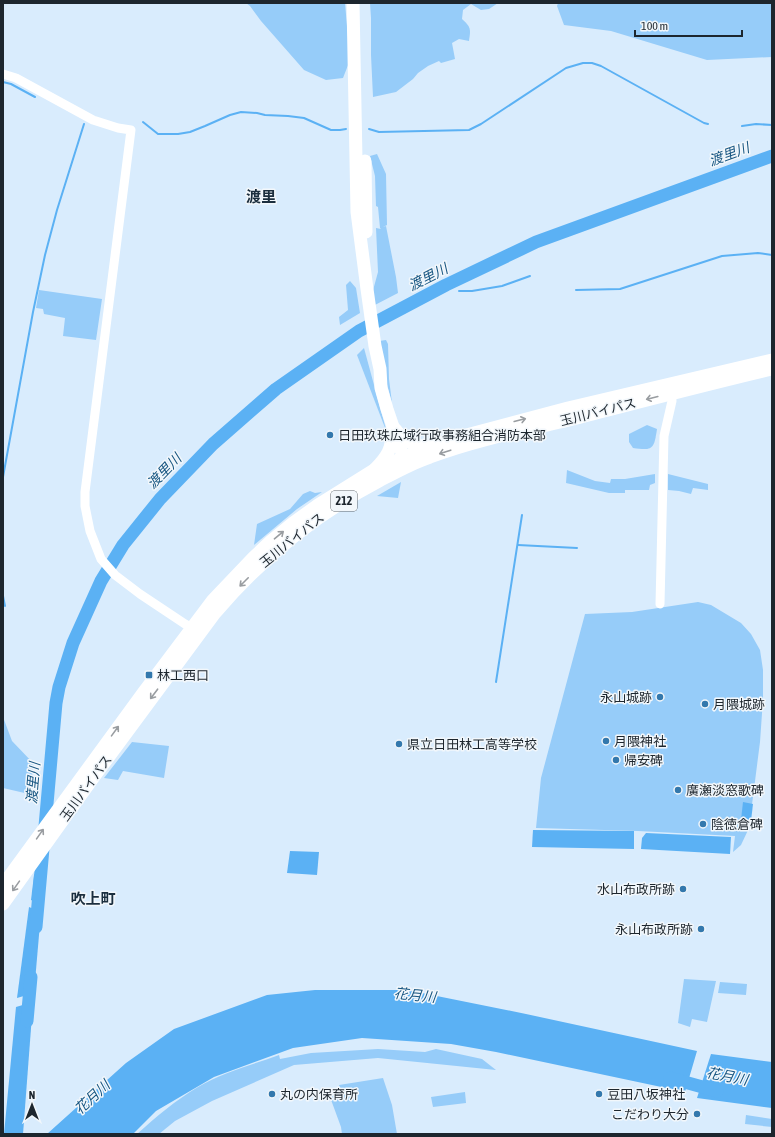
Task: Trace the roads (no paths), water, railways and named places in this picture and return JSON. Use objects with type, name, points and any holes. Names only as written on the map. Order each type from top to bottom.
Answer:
[{"type":"highway","points":[[353,3],[357,212],[369,306],[380,369],[381,388],[405,462]]},
{"type":"highway","points":[[361,3],[367,289]]},
{"type":"highway","name":"玉川バイパス","points":[[3,904],[196,630],[213,600],[271,541],[318,505],[374,470],[430,457],[500,435],[568,420],[671,388],[772,360]]},
{"type":"highway","name":"玉川バイパス","points":[[3,885],[51,819],[196,630],[275,552],[315,520],[429,447],[459,437],[506,424],[671,388],[772,369]]},
{"type":"highway","points":[[392,425],[408,443],[416,446],[429,447]]},
{"type":"highway","points":[[374,470],[384,460],[392,445],[392,425]]},
{"type":"street","points":[[3,74],[16,78],[93,120],[118,128],[131,130],[85,492],[85,506],[90,531],[101,558],[115,575],[140,594],[196,630]]},
{"type":"street","points":[[660,604],[664,436],[672,401],[671,388]]},
{"type":"water","points":[[743,802],[753,804],[751,821],[741,820]]},
{"type":"water","points":[[533,830],[634,831],[634,849],[532,847]]},
{"type":"water","points":[[646,833],[731,837],[730,854],[641,849],[642,838]]},
{"type":"water","points":[[290,851],[319,852],[317,875],[287,873]]},
{"type":"water","points":[[43,862],[41,905],[31,900],[34,875]]},
{"type":"water","points":[[29,907],[41,912],[34,993],[17,998]]},
{"type":"water","points":[[315,990],[407,990],[697,1051],[685,1092],[496,1052],[451,1044],[362,1038],[293,1048],[214,1077],[156,1111],[133,1134],[47,1134],[126,1063],[174,1029],[267,995]]},
{"type":"water","points":[[33,1002],[23,1134],[4,1134],[16,1007]]},
{"type":"water","points":[[711,1054],[772,1062],[772,1108],[697,1098]]},
{"type":"waterway","points":[[369,129],[379,132],[469,130],[481,124],[566,68],[583,63],[592,63],[601,66],[708,124]]},
{"type":"waterway","points":[[3,82],[11,84],[35,97]]},
{"type":"waterway","points":[[143,122],[158,134],[178,134],[190,132],[230,115],[241,112],[304,118],[331,130],[346,129]]},
{"type":"waterway","points":[[3,477],[45,255],[57,210],[84,124]]},
{"type":"waterway","points":[[742,126],[756,124],[772,125]]},
{"type":"waterway","name":"渡里川","points":[[36,927],[56,703],[59,687],[73,643],[101,581],[123,545],[160,499],[213,444],[276,389],[359,331],[446,285],[536,242],[772,156]]},
{"type":"waterway","points":[[576,290],[620,289],[722,256],[758,253],[772,255]]},
{"type":"waterway","points":[[459,291],[472,291],[502,286],[530,276]]},
{"type":"waterway","points":[[496,682],[522,515]]},
{"type":"waterway","points":[[518,545],[577,548]]},
{"type":"waterway","points":[[3,596],[5,606]]},
{"type":"waterway","name":"渡里川","points":[[27,1021],[31,977]]},
{"type":"waterway","name":"花月川","points":[[670,1078],[717,1091]]},
{"type":"place","name":"日田玖珠広域行政事務組合消防本部","points":[[330,435]]},
{"type":"place","name":"林工西口","points":[[149,675]]},
{"type":"place","name":"永山城跡","points":[[660,697]]},
{"type":"place","name":"月隈城跡","points":[[705,704]]},
{"type":"place","name":"月隈神社","points":[[606,741]]},
{"type":"place","name":"県立日田林工高等学校","points":[[399,744]]},
{"type":"place","name":"帰安碑","points":[[616,760]]},
{"type":"place","name":"廣瀬淡窓歌碑","points":[[678,790]]},
{"type":"place","name":"陰徳倉碑","points":[[703,824]]},
{"type":"place","name":"水山布政所跡","points":[[683,889]]},
{"type":"place","name":"永山布政所跡","points":[[701,929]]},
{"type":"place","name":"丸の内保育所","points":[[272,1094]]},
{"type":"place","name":"豆田八坂神社","points":[[599,1094]]},
{"type":"place","name":"こだわり大分","points":[[697,1114]]},
{"type":"district","name":"渡里","points":[[261,196]]},
{"type":"district","name":"吹上町","points":[[93,898]]}]
